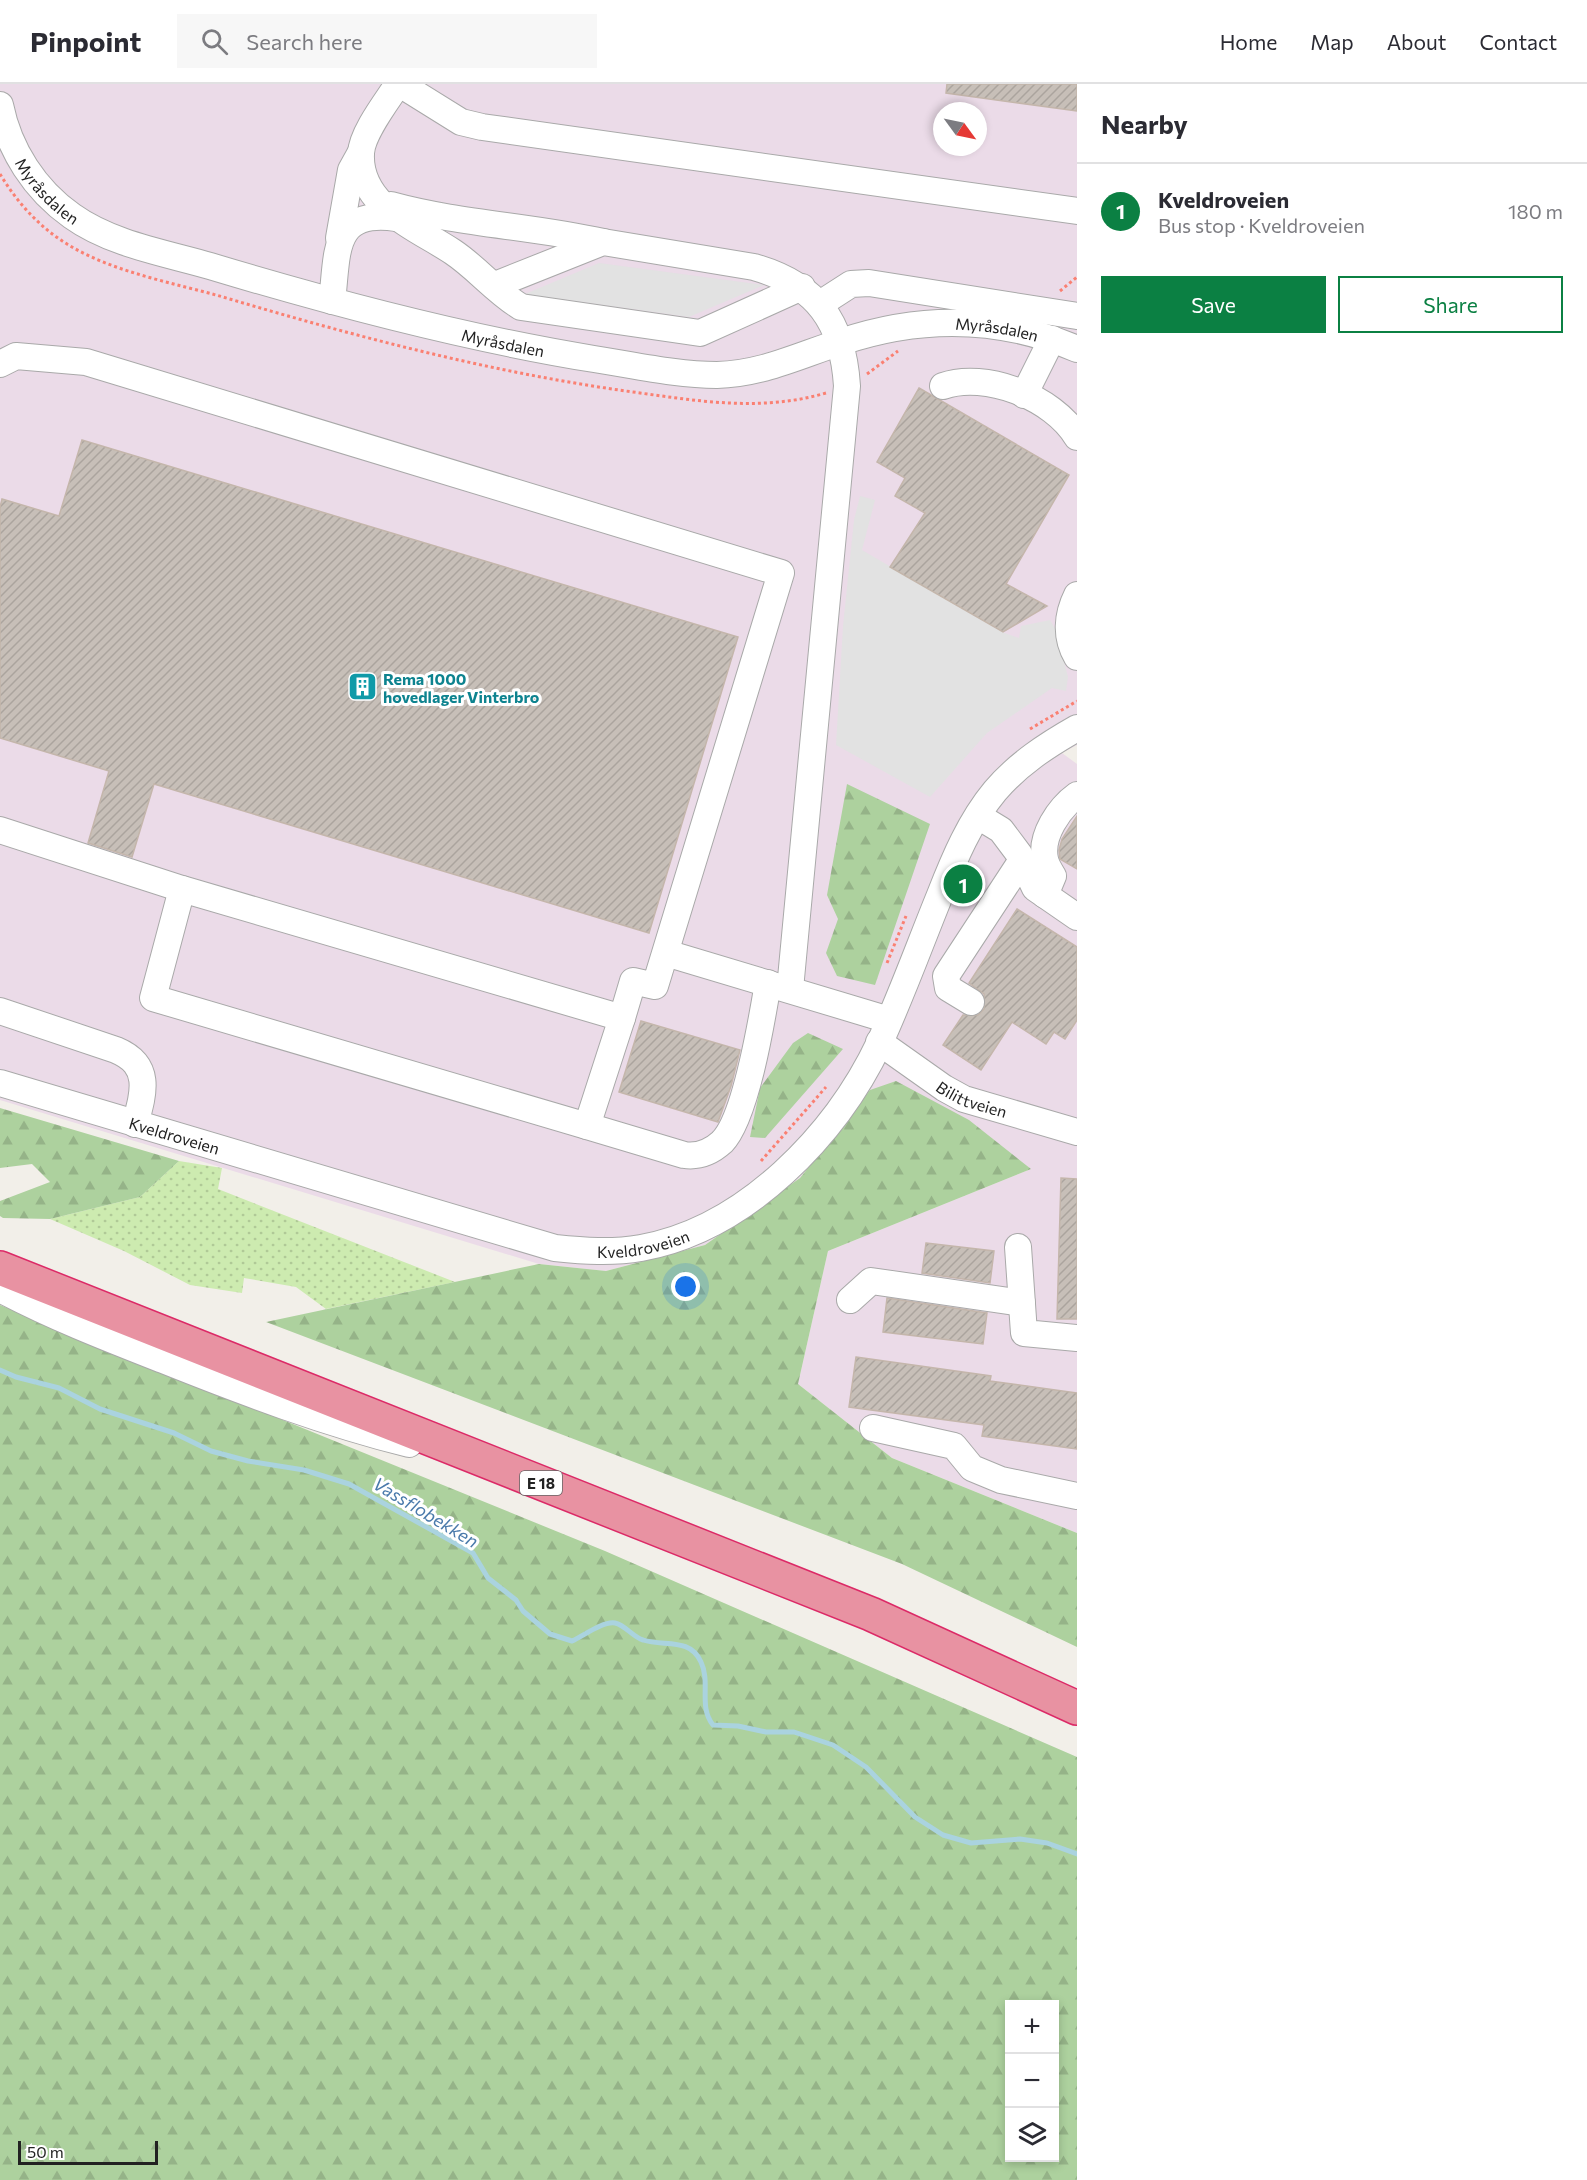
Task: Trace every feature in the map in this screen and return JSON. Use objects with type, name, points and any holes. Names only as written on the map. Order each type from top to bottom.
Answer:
[{"type":"highway","name":"E 18","points":[[0,1255],[865,1598],[1077,1693]]},
{"type":"highway","name":"E 18","points":[[0,1268],[872,1614],[1077,1708]]},
{"type":"street","points":[[332,301],[339,238],[351,170],[376,118],[399,84],[461,122],[482,127],[1077,211]]},
{"type":"street","name":"Myråsdalen","points":[[0,105],[12,144],[24,167],[50,198],[88,226],[136,244],[332,301],[511,344],[695,375],[748,372],[877,331],[947,322],[1004,326],[1052,339],[1077,349]]},
{"type":"street","points":[[361,152],[364,174],[388,210],[464,259],[507,298],[521,307],[700,333],[851,284],[869,283],[1072,308]]},
{"type":"street","points":[[182,890],[153,998],[684,1155],[695,1156],[711,1150],[723,1142],[734,1125],[755,1053],[779,986],[847,386],[840,342],[833,323],[811,296],[776,273],[754,267],[603,242],[563,233],[388,210],[379,216],[363,218],[348,227],[339,238]]},
{"type":"street","points":[[495,285],[603,242]]},
{"type":"street","points":[[1024,395],[1052,339]]},
{"type":"street","points":[[0,364],[16,356],[86,362],[782,573],[655,986],[633,981],[587,1126]]},
{"type":"street","points":[[943,386],[957,381],[971,381],[1024,395],[1059,416],[1077,436]]},
{"type":"street","points":[[1077,595],[1068,619],[1068,633],[1077,657]]},
{"type":"street","name":"Kveldroveien","points":[[0,1083],[555,1248],[587,1251],[631,1249],[668,1242],[713,1223],[766,1186],[815,1138],[835,1114],[884,1031],[954,859],[978,816],[1013,772],[1034,755],[1077,728]]},
{"type":"street","points":[[1045,895],[1053,876],[1044,859],[1047,833],[1066,802],[1077,795]]},
{"type":"street","points":[[978,816],[1001,830],[1022,860],[1035,888],[1077,917]]},
{"type":"street","points":[[0,830],[182,890],[622,1018]]},
{"type":"street","points":[[971,1002],[948,988],[946,976],[1022,860]]},
{"type":"street","name":"Bilittveien","points":[[666,953],[779,986],[884,1031],[964,1099],[1077,1132]]},
{"type":"street","points":[[0,1011],[116,1050],[133,1059],[138,1065],[143,1082],[135,1124]]},
{"type":"street","points":[[1018,1247],[1024,1333],[1077,1338]]},
{"type":"street","points":[[850,1300],[871,1281],[1022,1303]]},
{"type":"street","points":[[0,1289],[46,1314],[224,1384],[390,1439],[421,1447],[449,1446]]},
{"type":"street","points":[[873,1428],[954,1446],[972,1468],[1001,1480],[1077,1496]]},
{"type":"shaded area","points":[[0,84],[1077,84],[1077,745],[1062,753],[1077,764],[1077,1533],[892,1458],[798,1384],[828,1251],[1031,1169],[870,1090],[800,1178],[705,1245],[606,1271],[539,1264],[0,1100]]},
{"type":"shaded area","points":[[599,263],[764,285],[689,317],[525,294]]},
{"type":"shaded area","points":[[860,496],[875,500],[862,550],[1002,632],[1019,638],[1021,626],[1050,620],[1056,630],[1068,677],[1066,691],[1052,688],[987,733],[930,797],[836,745],[843,626],[854,520]]},
{"type":"green space","points":[[847,784],[930,824],[875,985],[837,976],[826,953],[838,919],[827,895]]},
{"type":"green space","points":[[808,1033],[843,1049],[765,1138],[750,1137],[760,1088],[793,1043]]},
{"type":"green space","points":[[896,1081],[969,1120],[1031,1169],[828,1251],[798,1384],[892,1458],[1077,1533],[1077,1647],[902,1564],[266,1322],[539,1264],[606,1271],[705,1245],[800,1178],[870,1090]]},
{"type":"green space","points":[[0,1108],[179,1161],[140,1197],[50,1219],[3,1218],[0,1216],[0,1201],[50,1182],[32,1164],[0,1168]]},
{"type":"green space","points":[[179,1161],[222,1168],[218,1189],[455,1282],[326,1309],[296,1287],[244,1278],[242,1293],[190,1285],[124,1251],[50,1219],[140,1197]]},
{"type":"green space","points":[[0,1305],[605,1551],[1077,1757],[1077,2180],[0,2180]]},
{"type":"building","points":[[947,84],[1077,84],[1077,111],[946,93]]},
{"type":"building","points":[[919,388],[1069,475],[1006,584],[1047,606],[1003,632],[890,567],[925,513],[895,496],[905,478],[877,462]]},
{"type":"building","name":"Rema 1000 hovedlager Vinterbro","points":[[82,440],[738,637],[649,933],[154,784],[132,857],[88,843],[109,771],[0,738],[0,507],[2,499],[59,516]]},
{"type":"building","points":[[1077,816],[1077,869],[1060,859],[1059,850],[1062,839]]},
{"type":"building","points":[[1017,909],[1077,947],[1077,1020],[1065,1039],[1054,1032],[1046,1044],[1012,1022],[981,1070],[943,1045],[963,1015],[978,1015],[984,1009],[984,994],[969,983]]},
{"type":"building","points":[[641,1021],[740,1050],[731,1086],[718,1122],[619,1092]]},
{"type":"building","points":[[1061,1178],[1077,1179],[1077,1319],[1057,1319]]},
{"type":"building","points":[[926,1243],[994,1251],[990,1283],[922,1273]]},
{"type":"building","points":[[887,1298],[987,1313],[983,1344],[883,1332]]},
{"type":"building","points":[[856,1357],[991,1376],[990,1381],[1077,1393],[1077,1449],[982,1436],[984,1425],[849,1407]]},
{"type":"waterway","name":"Vassflobekken","points":[[0,1370],[16,1377],[59,1388],[100,1409],[174,1433],[211,1451],[248,1461],[304,1470],[349,1484],[473,1553],[488,1578],[516,1600],[523,1611],[550,1634],[572,1641],[599,1626],[615,1623],[643,1640],[676,1644],[690,1649],[696,1654],[704,1670],[706,1710],[713,1725],[738,1726],[766,1732],[794,1732],[833,1745],[866,1767],[915,1817],[943,1835],[971,1843],[1020,1839],[1047,1843],[1077,1854]]},
{"type":"place","name":"Rema 1000 hovedlager Vinterbro","points":[[362,687]]},
{"type":"place","name":"Kveldroveien","points":[[963,884]]}]
